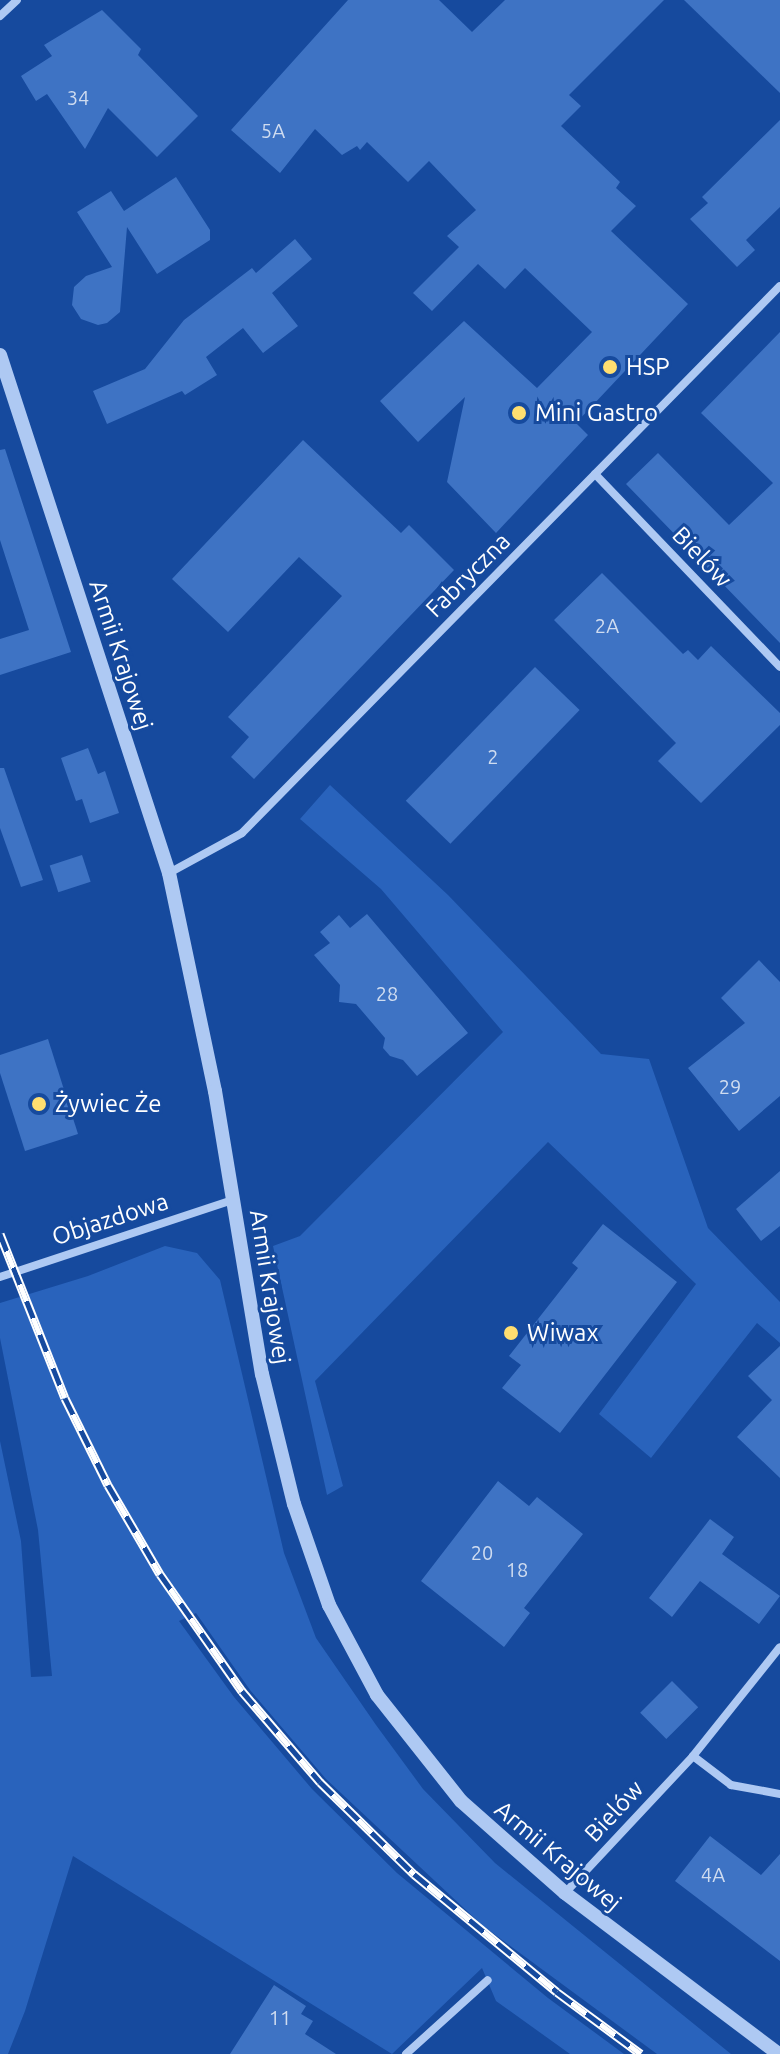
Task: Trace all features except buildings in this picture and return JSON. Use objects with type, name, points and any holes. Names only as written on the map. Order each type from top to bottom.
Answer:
[{"type":"street","points":[[0,16],[17,0]]},
{"type":"street","name":"Fabryczna","points":[[169,873],[242,833],[780,286]]},
{"type":"street","name":"Armii Krajowej","points":[[0,355],[169,873],[196,992],[265,1387],[294,1504],[329,1605],[377,1695],[425,1760],[461,1801],[565,1893],[779,2054]]},
{"type":"street","name":"Bielów","points":[[595,474],[780,667]]},
{"type":"street","name":"Objazdowa","points":[[0,1277],[233,1200]]},
{"type":"street","name":"Bielów","points":[[565,1893],[693,1756],[780,1647]]},
{"type":"street","points":[[693,1756],[731,1785],[780,1794]]},
{"type":"street","points":[[406,2054],[488,1980]]},
{"type":"shaded area","points":[[330,785],[448,895],[601,1054],[649,1059],[708,1228],[780,1302],[780,1343],[757,1323],[651,1458],[599,1414],[696,1284],[548,1142],[315,1381],[343,1486],[327,1495],[273,1246],[300,1236],[503,1032],[381,889],[300,819]]},
{"type":"shaded area","points":[[165,1246],[197,1253],[220,1280],[284,1553],[316,1638],[376,1725],[423,1789],[495,1863],[731,2054],[657,2054],[482,1925],[326,1779],[250,1690],[196,1613],[179,1621],[234,1697],[312,1789],[397,1873],[548,1998],[624,2054],[570,2054],[496,2001],[482,1968],[392,2054],[73,1856],[25,2011],[8,2054],[0,2054],[0,1441],[21,1541],[31,1677],[52,1676],[38,1530],[0,1338],[0,1303],[88,1276]]},
{"type":"railway","points":[[0,1234],[65,1398],[108,1485],[160,1574],[242,1691],[320,1782],[414,1874],[557,1992],[641,2054]]},
{"type":"place","name":"HSP","points":[[610,367]]},
{"type":"place","name":"Mini Gastro","points":[[519,413]]},
{"type":"place","name":"Żywiec Że","points":[[39,1104]]},
{"type":"place","name":"Wiwax","points":[[511,1333]]}]
